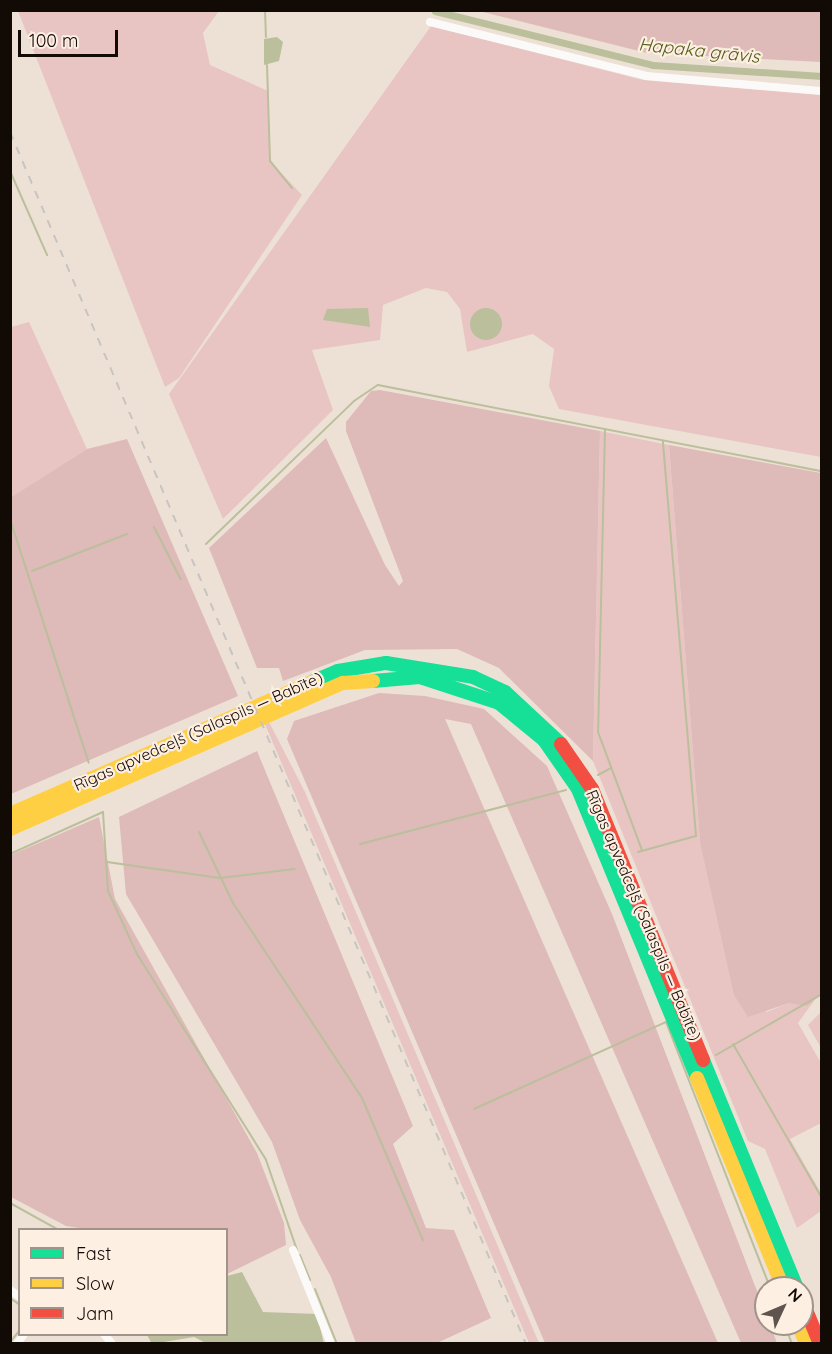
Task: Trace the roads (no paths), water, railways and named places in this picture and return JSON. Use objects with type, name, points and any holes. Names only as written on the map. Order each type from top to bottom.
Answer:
[{"type":"highway","name":"Rīgas apvedceļš (Salaspils — Babīte)","points":[[10,814],[362,666],[436,667],[505,692],[560,739],[603,812],[792,1276]]},
{"type":"highway","name":"Rīgas apvedceļš (Salaspils — Babīte)","points":[[278,701],[355,680],[420,677],[498,703],[549,745],[589,812],[778,1276]]},
{"type":"highway","name":"Rīgas apvedceļš (Salaspils — Babīte)","points":[[10,829],[231,722]]},
{"type":"highway","points":[[814,1329],[820,1344]]},
{"type":"street","points":[[430,22],[646,76],[822,90]]},
{"type":"street","points":[[293,1250],[331,1344]]},
{"type":"waterway","points":[[265,10],[266,37]]},
{"type":"waterway","name":"Hapaka grāvis","points":[[435,11],[653,65],[822,76]]},
{"type":"waterway","points":[[267,65],[270,161],[292,188]]},
{"type":"waterway","points":[[10,171],[47,255]]},
{"type":"waterway","points":[[206,544],[354,401],[378,385],[822,471]]},
{"type":"waterway","points":[[605,429],[598,732],[642,850]]},
{"type":"waterway","points":[[638,852],[696,836],[663,441]]},
{"type":"waterway","points":[[10,519],[89,763]]},
{"type":"waterway","points":[[154,527],[181,580]]},
{"type":"waterway","points":[[32,571],[127,534]]},
{"type":"waterway","points":[[598,775],[611,768]]},
{"type":"waterway","points":[[360,844],[566,790]]},
{"type":"waterway","points":[[10,854],[103,812],[108,891],[137,954],[266,1160],[297,1250]]},
{"type":"waterway","points":[[199,832],[233,903],[362,1098],[423,1240]]},
{"type":"waterway","points":[[107,862],[220,878],[294,869]]},
{"type":"waterway","points":[[716,1055],[822,994]]},
{"type":"waterway","points":[[474,1109],[666,1022],[765,1276]]},
{"type":"waterway","points":[[733,1044],[822,1198]]},
{"type":"waterway","points":[[10,1203],[55,1228]]},
{"type":"waterway","points":[[300,1255],[310,1280]]},
{"type":"waterway","points":[[315,1289],[337,1344]]},
{"type":"waterway","points":[[10,1298],[18,1304]]},
{"type":"waterway","points":[[10,1342],[18,1332]]},
{"type":"waterway","points":[[789,1336],[792,1344]]},
{"type":"railway","points":[[10,132],[526,1344]]}]
